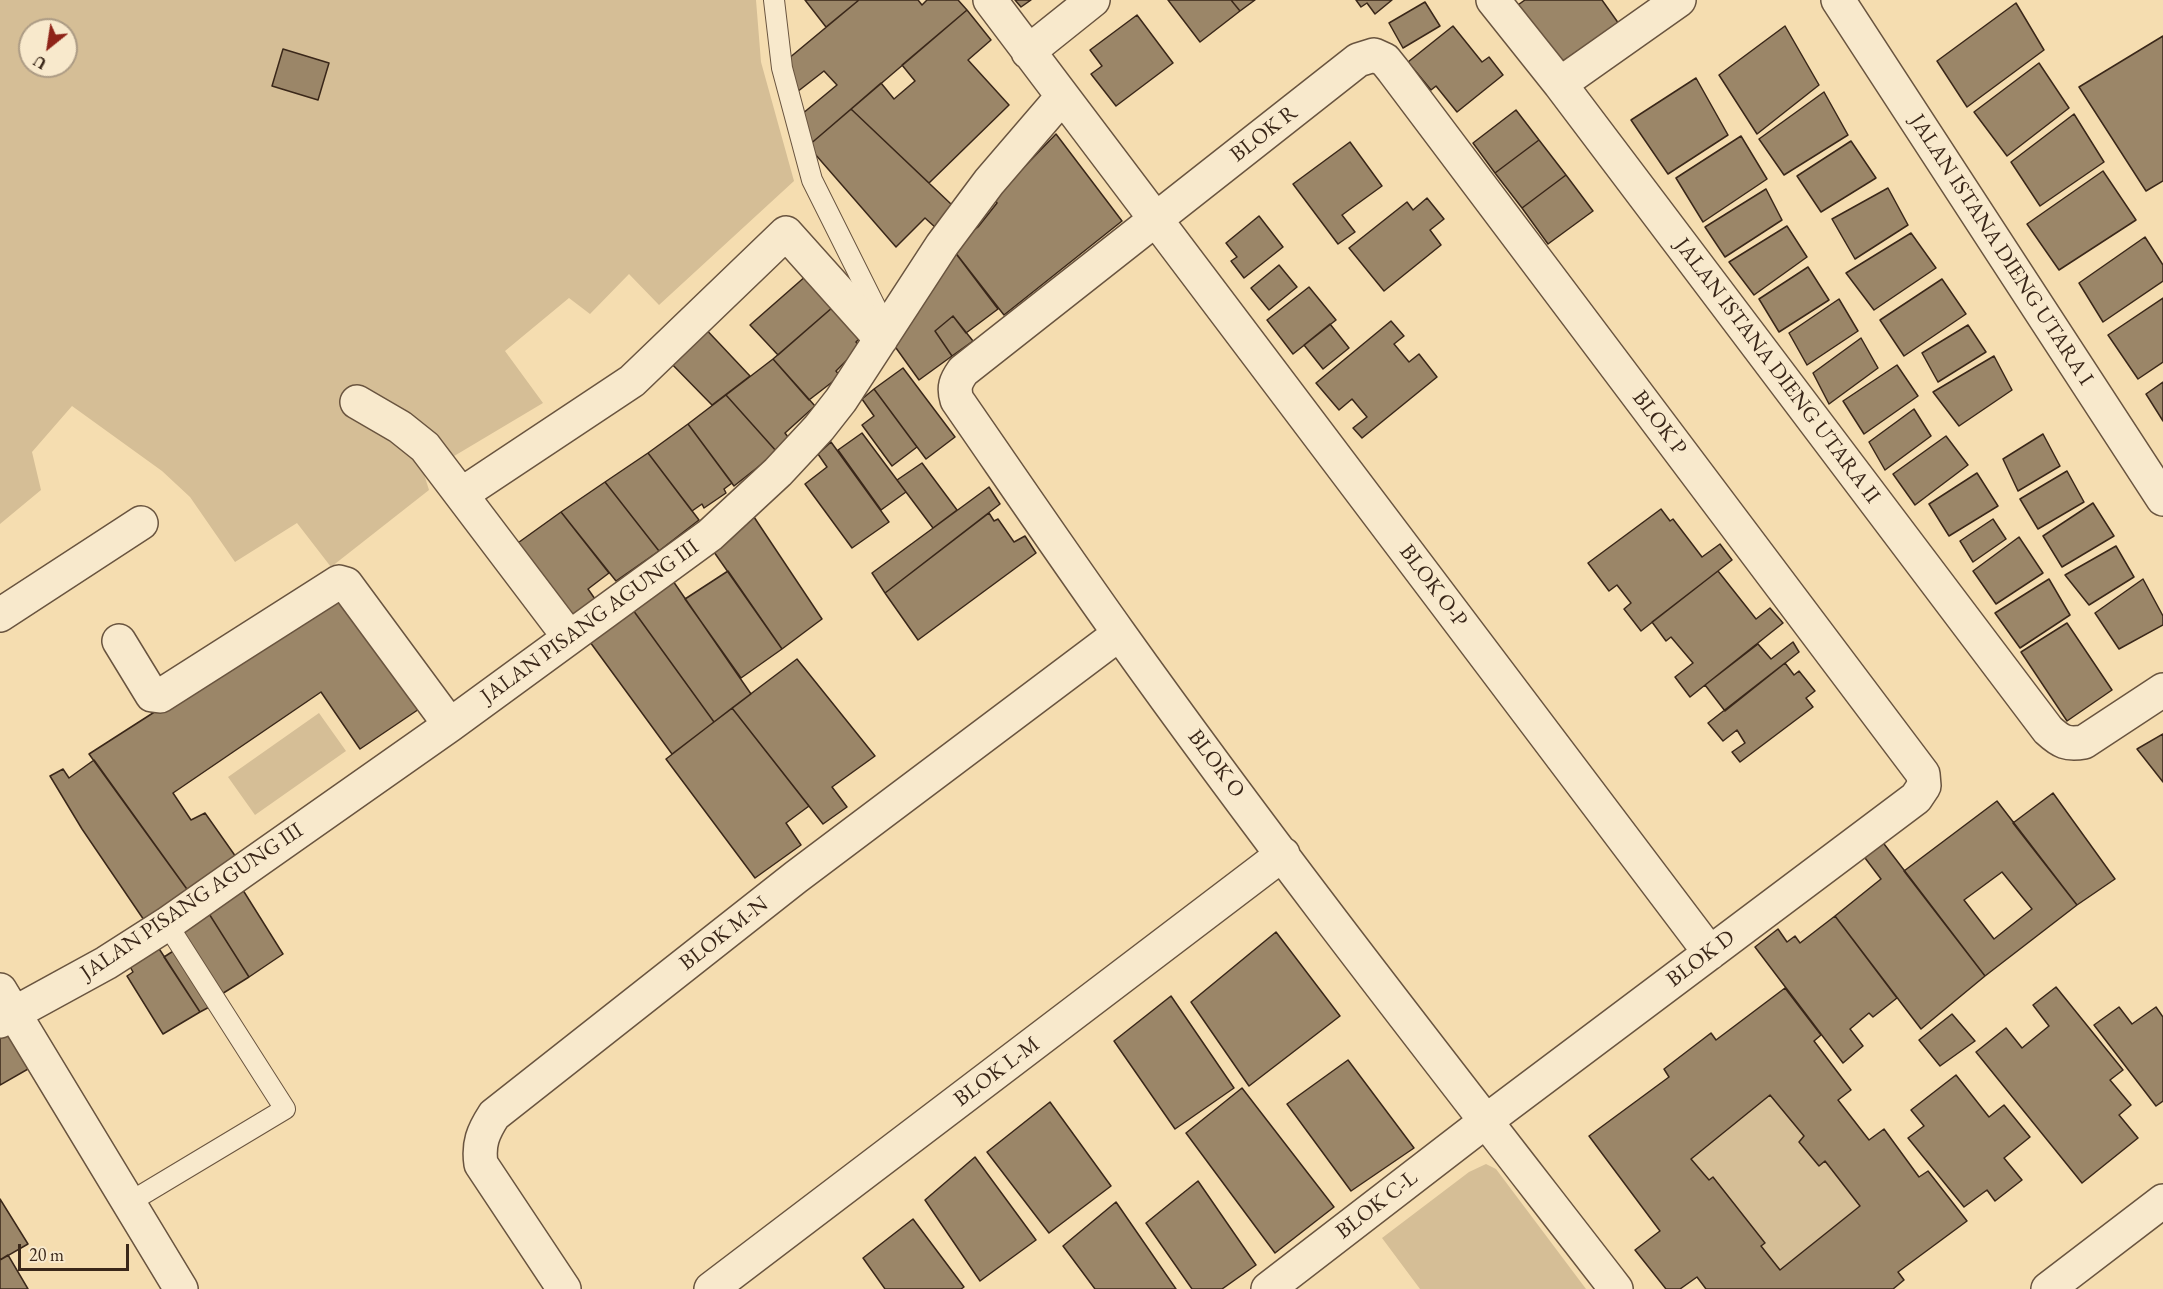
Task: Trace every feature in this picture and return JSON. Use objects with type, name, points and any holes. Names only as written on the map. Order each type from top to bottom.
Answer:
[{"type":"street","name":"BLOK O-P","points":[[990,0],[1710,952]]},
{"type":"street","points":[[1028,52],[1093,0]]},
{"type":"street","name":"JALAN ISTANA DIENG UTARA II","points":[[1493,0],[1560,84],[2048,730],[2060,741],[2069,745],[2084,742],[2163,690]]},
{"type":"street","points":[[1560,84],[1679,0]]},
{"type":"street","name":"JALAN ISTANA DIENG UTARA I","points":[[1838,0],[2163,499]]},
{"type":"street","name":"BLOK R","points":[[957,400],[956,381],[963,371],[1358,60],[1374,55]]},
{"type":"street","name":"BLOK P","points":[[1374,55],[1385,60],[1393,70],[1923,774],[1924,786],[1916,798]]},
{"type":"street","name":"JALAN PISANG AGUNG III","points":[[5,1008],[106,963],[166,924],[450,725],[710,535],[746,504],[819,428],[948,236],[989,182],[1062,97]]},
{"type":"street","points":[[462,494],[632,381],[786,233],[884,334]]},
{"type":"street","name":"BLOK O","points":[[957,400],[1119,634],[1283,854],[1616,1289]]},
{"type":"street","points":[[357,402],[413,436],[462,494],[569,637]]},
{"type":"street","points":[[0,615],[141,523]]},
{"type":"street","points":[[119,641],[152,695],[160,696],[339,582],[346,584],[450,725]]},
{"type":"street","name":"BLOK M-N","points":[[564,1289],[481,1164],[479,1148],[484,1131],[494,1115],[806,870],[1119,634]]},
{"type":"street","name":"BLOK D","points":[[1486,1120],[1916,798]]},
{"type":"street","name":"BLOK L-M","points":[[711,1289],[1283,854]]},
{"type":"street","points":[[5,1008],[130,1202],[182,1289]]},
{"type":"street","name":"BLOK C-L","points":[[1268,1289],[1486,1120]]},
{"type":"street","points":[[2048,1289],[2163,1202]]},
{"type":"lane","points":[[774,0],[782,68],[812,180],[884,334]]},
{"type":"lane","points":[[130,1202],[285,1109],[166,924]]},
{"type":"shaded area","points":[[0,0],[756,0],[761,62],[794,181],[659,305],[629,274],[590,314],[569,298],[505,351],[543,403],[424,474],[429,490],[331,567],[297,523],[235,562],[190,497],[162,471],[72,406],[32,452],[41,490],[0,524]]},
{"type":"shaded area","points":[[319,713],[346,751],[255,815],[228,777]]},
{"type":"shaded area","points":[[1770,1095],[1804,1136],[1800,1143],[1819,1166],[1825,1161],[1860,1206],[1780,1270],[1761,1246],[1765,1242],[1714,1177],[1709,1180],[1691,1159]]},
{"type":"shaded area","points":[[1486,1164],[1496,1169],[1586,1289],[1420,1289],[1382,1238],[1469,1172]]},
{"type":"building","points":[[805,0],[859,0],[826,27]]},
{"type":"building","points":[[859,0],[918,0],[922,5],[927,0],[958,0],[967,10],[808,146],[802,114],[837,85],[824,71],[797,92],[788,59]]},
{"type":"building","points":[[1015,0],[1031,0],[1021,7]]},
{"type":"building","points":[[1168,0],[1231,0],[1240,11],[1200,42]]},
{"type":"building","points":[[1231,0],[1255,0],[1240,11]]},
{"type":"building","points":[[1356,0],[1392,0],[1375,14],[1367,3],[1361,7]]},
{"type":"building","points":[[1525,0],[1602,0],[1619,24],[1557,65],[1515,7]]},
{"type":"building","points":[[1425,2],[1440,26],[1403,48],[1389,23]]},
{"type":"building","points":[[2016,3],[2044,50],[1967,107],[1937,61]]},
{"type":"building","points":[[967,10],[991,40],[968,60],[1009,105],[929,183],[851,109],[881,83],[894,99],[915,81],[902,65]]},
{"type":"building","points":[[1137,15],[1173,63],[1116,106],[1091,74],[1102,66],[1090,50]]},
{"type":"building","points":[[1453,26],[1482,62],[1489,57],[1503,75],[1457,112],[1436,86],[1431,90],[1408,62]]},
{"type":"building","points":[[1785,26],[1819,85],[1757,134],[1719,75]]},
{"type":"building","points":[[2163,36],[2163,181],[2146,191],[2079,87]]},
{"type":"building","points":[[283,49],[329,63],[318,100],[272,86]]},
{"type":"building","points":[[2039,63],[2069,108],[2007,156],[1974,112]]},
{"type":"building","points":[[1696,78],[1728,135],[1668,174],[1631,120]]},
{"type":"building","points":[[1824,92],[1848,135],[1784,175],[1759,139]]},
{"type":"building","points":[[851,109],[952,205],[936,228],[925,218],[896,247],[808,146]]},
{"type":"building","points":[[1516,110],[1539,140],[1495,173],[1473,143]]},
{"type":"building","points":[[2074,114],[2104,162],[2040,206],[2011,162]]},
{"type":"building","points":[[1056,134],[1122,221],[1004,315],[951,247],[978,227],[997,203],[994,198]]},
{"type":"building","points":[[1741,136],[1767,179],[1703,222],[1676,178]]},
{"type":"building","points":[[1539,140],[1566,175],[1522,208],[1495,173]]},
{"type":"building","points":[[1851,141],[1876,178],[1821,212],[1797,176]]},
{"type":"building","points":[[1350,142],[1382,186],[1342,215],[1355,232],[1338,244],[1293,184]]},
{"type":"building","points":[[2103,171],[2136,220],[2059,270],[2027,224]]},
{"type":"building","points":[[1566,175],[1593,211],[1548,244],[1522,208]]},
{"type":"building","points":[[1888,188],[1908,225],[1855,259],[1832,219]]},
{"type":"building","points":[[1766,189],[1782,220],[1725,257],[1705,227]]},
{"type":"building","points":[[1427,198],[1444,219],[1430,230],[1441,245],[1384,291],[1349,248],[1407,202],[1413,210]]},
{"type":"building","points":[[1259,216],[1283,247],[1244,278],[1231,261],[1237,257],[1226,243]]},
{"type":"building","points":[[1787,226],[1807,257],[1754,295],[1729,262]]},
{"type":"building","points":[[1911,233],[1936,268],[1874,310],[1846,273]]},
{"type":"building","points":[[2145,237],[2163,265],[2163,281],[2103,322],[2079,283]]},
{"type":"building","points":[[951,247],[998,309],[966,333],[953,316],[935,331],[952,356],[919,380],[891,341]]},
{"type":"building","points":[[1279,265],[1297,287],[1269,310],[1251,288]]},
{"type":"building","points":[[1808,267],[1829,300],[1779,332],[1759,299]]},
{"type":"building","points":[[815,268],[841,300],[778,355],[750,325]]},
{"type":"building","points":[[1942,279],[1966,314],[1904,356],[1880,320]]},
{"type":"building","points":[[1309,287],[1336,320],[1293,354],[1267,320]]},
{"type":"building","points":[[2163,298],[2163,362],[2138,379],[2108,335]]},
{"type":"building","points":[[1839,299],[1858,331],[1807,365],[1789,333]]},
{"type":"building","points":[[841,300],[867,331],[856,342],[860,347],[836,371],[840,376],[809,400],[773,359]]},
{"type":"building","points":[[953,316],[973,341],[952,356],[935,331]]},
{"type":"building","points":[[1391,321],[1404,336],[1394,344],[1409,362],[1419,354],[1437,377],[1362,438],[1353,428],[1367,417],[1352,399],[1339,410],[1316,383]]},
{"type":"building","points":[[700,323],[750,376],[712,405],[664,356]]},
{"type":"building","points":[[1330,324],[1349,348],[1323,369],[1304,345]]},
{"type":"building","points":[[1968,325],[1986,352],[1938,382],[1922,353]]},
{"type":"building","points":[[1861,338],[1878,368],[1829,404],[1813,373]]},
{"type":"building","points":[[1994,356],[2012,390],[1959,426],[1933,392]]},
{"type":"building","points":[[773,359],[815,406],[785,433],[791,441],[777,452],[726,395]]},
{"type":"building","points":[[1897,365],[1918,396],[1864,434],[1843,401]]},
{"type":"building","points":[[903,368],[955,437],[926,459],[874,389]]},
{"type":"building","points":[[2163,382],[2163,421],[2146,394]]},
{"type":"building","points":[[874,389],[917,447],[892,466],[862,425],[874,416],[862,399]]},
{"type":"building","points":[[726,395],[777,452],[734,486],[688,424]]},
{"type":"building","points":[[1914,409],[1931,436],[1885,470],[1869,442]]},
{"type":"building","points":[[688,424],[732,483],[724,489],[726,493],[704,508],[702,504],[692,511],[648,453]]},
{"type":"building","points":[[862,433],[906,492],[881,510],[838,450]]},
{"type":"building","points":[[2043,434],[2060,466],[2018,491],[2003,459]]},
{"type":"building","points":[[1946,436],[1968,465],[1915,505],[1893,474]]},
{"type":"building","points":[[831,442],[889,522],[852,548],[805,484],[827,467],[818,454]]},
{"type":"building","points":[[648,453],[699,520],[659,551],[605,482]]},
{"type":"building","points":[[922,463],[957,510],[933,528],[897,480]]},
{"type":"building","points":[[2067,471],[2084,502],[2038,529],[2020,499]]},
{"type":"building","points":[[1977,473],[1998,506],[1949,536],[1929,504]]},
{"type":"building","points":[[605,482],[659,551],[616,581],[561,512]]},
{"type":"building","points":[[989,487],[1000,504],[885,593],[872,573]]},
{"type":"building","points":[[2093,503],[2114,536],[2062,567],[2043,536]]},
{"type":"building","points":[[1661,509],[1670,521],[1673,519],[1702,557],[1720,544],[1732,560],[1641,631],[1624,609],[1631,603],[1617,585],[1609,591],[1588,563]]},
{"type":"building","points":[[561,512],[609,573],[588,589],[595,599],[570,617],[515,545]]},
{"type":"building","points":[[989,513],[994,521],[998,519],[1014,542],[1025,536],[1036,553],[918,640],[885,593]]},
{"type":"building","points":[[754,517],[822,619],[782,649],[714,552]]},
{"type":"building","points":[[1993,519],[2006,539],[1973,562],[1960,541]]},
{"type":"building","points":[[2019,537],[2043,573],[1996,604],[1973,571]]},
{"type":"building","points":[[2116,546],[2134,577],[2089,605],[2065,575]]},
{"type":"building","points":[[728,571],[782,649],[741,678],[685,599]]},
{"type":"building","points":[[1718,571],[1756,619],[1770,608],[1783,623],[1690,697],[1675,677],[1693,663],[1671,637],[1666,641],[1652,622]]},
{"type":"building","points":[[2049,579],[2070,615],[2020,648],[1995,613]]},
{"type":"building","points":[[2143,579],[2163,616],[2163,625],[2119,649],[2095,613]]},
{"type":"building","points":[[673,581],[751,694],[714,722],[633,610]]},
{"type":"building","points":[[340,593],[425,705],[360,749],[321,692],[173,793],[191,820],[205,813],[236,857],[189,892],[89,754]]},
{"type":"building","points":[[633,610],[714,722],[672,754],[590,642]]},
{"type":"building","points":[[2067,623],[2112,690],[2067,721],[2021,652]]},
{"type":"building","points":[[1793,642],[1799,652],[1725,711],[1705,685],[1758,644],[1771,659]]},
{"type":"building","points":[[797,659],[875,756],[832,787],[847,807],[823,824],[732,708]]},
{"type":"building","points":[[1785,663],[1794,675],[1799,671],[1815,691],[1806,698],[1813,707],[1740,762],[1732,752],[1745,743],[1737,730],[1723,741],[1708,723]]},
{"type":"building","points":[[732,708],[809,806],[786,823],[801,845],[755,878],[666,759]]},
{"type":"building","points":[[2163,734],[2163,782],[2137,749]]},
{"type":"building","points":[[94,760],[189,892],[146,923],[82,829],[50,776],[63,769],[69,778]]},
{"type":"building","points":[[2053,793],[2115,879],[2077,905],[2013,823]]},
{"type":"building","points":[[1997,801],[2077,905],[1985,976],[1904,871]],"holes":[[[2002,872],[2032,909],[1994,939],[1964,900]]]},
{"type":"building","points":[[1881,840],[1985,976],[1921,1029],[1835,916],[1881,879],[1862,854]]},
{"type":"building","points":[[241,887],[283,954],[249,977],[206,909]]},
{"type":"building","points":[[206,909],[249,977],[217,997],[174,930]]},
{"type":"building","points":[[1835,916],[1897,998],[1873,1017],[1869,1013],[1850,1029],[1863,1046],[1843,1063],[1755,947],[1778,929],[1787,942],[1795,936],[1800,943]]},
{"type":"building","points":[[1276,932],[1340,1016],[1249,1086],[1191,1002]]},
{"type":"building","points":[[156,944],[200,1012],[163,1034],[127,976],[133,972],[128,963]]},
{"type":"building","points":[[178,948],[213,1005],[200,1012],[164,957]]},
{"type":"building","points":[[2056,987],[2123,1070],[2110,1080],[2131,1105],[2119,1115],[2138,1138],[2082,1183],[1976,1052],[2006,1028],[2022,1048],[2049,1026],[2033,1005]]},
{"type":"building","points":[[1785,988],[1821,1035],[1814,1041],[1851,1090],[1838,1100],[1869,1140],[1884,1129],[1919,1177],[1928,1171],[1967,1221],[1898,1272],[1904,1280],[1893,1289],[1706,1289],[1697,1277],[1680,1289],[1666,1289],[1635,1250],[1660,1231],[1589,1136],[1669,1077],[1664,1069],[1711,1033],[1716,1040]],"holes":[[[1770,1095],[1804,1136],[1799,1142],[1819,1166],[1825,1161],[1860,1206],[1780,1270],[1761,1246],[1765,1243],[1713,1177],[1709,1180],[1691,1159]]]},
{"type":"building","points":[[1171,996],[1234,1088],[1175,1129],[1114,1041]]},
{"type":"building","points":[[2119,1007],[2132,1024],[2156,1007],[2163,1017],[2163,1101],[2156,1106],[2094,1025]]},
{"type":"building","points":[[1952,1014],[1975,1041],[1940,1066],[1919,1040]]},
{"type":"building","points":[[11,1025],[35,1065],[0,1085],[0,1031]]},
{"type":"building","points":[[1348,1060],[1414,1148],[1351,1191],[1287,1104]]},
{"type":"building","points":[[1956,1075],[1989,1117],[2004,1105],[2030,1137],[2004,1158],[2022,1180],[1995,1201],[1987,1190],[1964,1207],[1908,1138],[1924,1126],[1911,1110]]},
{"type":"building","points":[[1242,1088],[1334,1207],[1275,1253],[1186,1133]]},
{"type":"building","points":[[1050,1102],[1111,1186],[1049,1233],[987,1152]]},
{"type":"building","points":[[975,1157],[1036,1240],[980,1281],[925,1200]]},
{"type":"building","points":[[1198,1181],[1256,1265],[1222,1289],[1192,1289],[1146,1223]]},
{"type":"building","points":[[0,1199],[28,1244],[0,1260]]},
{"type":"building","points":[[1116,1202],[1176,1289],[1095,1289],[1063,1246]]},
{"type":"building","points":[[913,1219],[964,1287],[961,1289],[885,1289],[863,1258]]},
{"type":"building","points":[[8,1255],[28,1289],[0,1289],[0,1260]]}]
